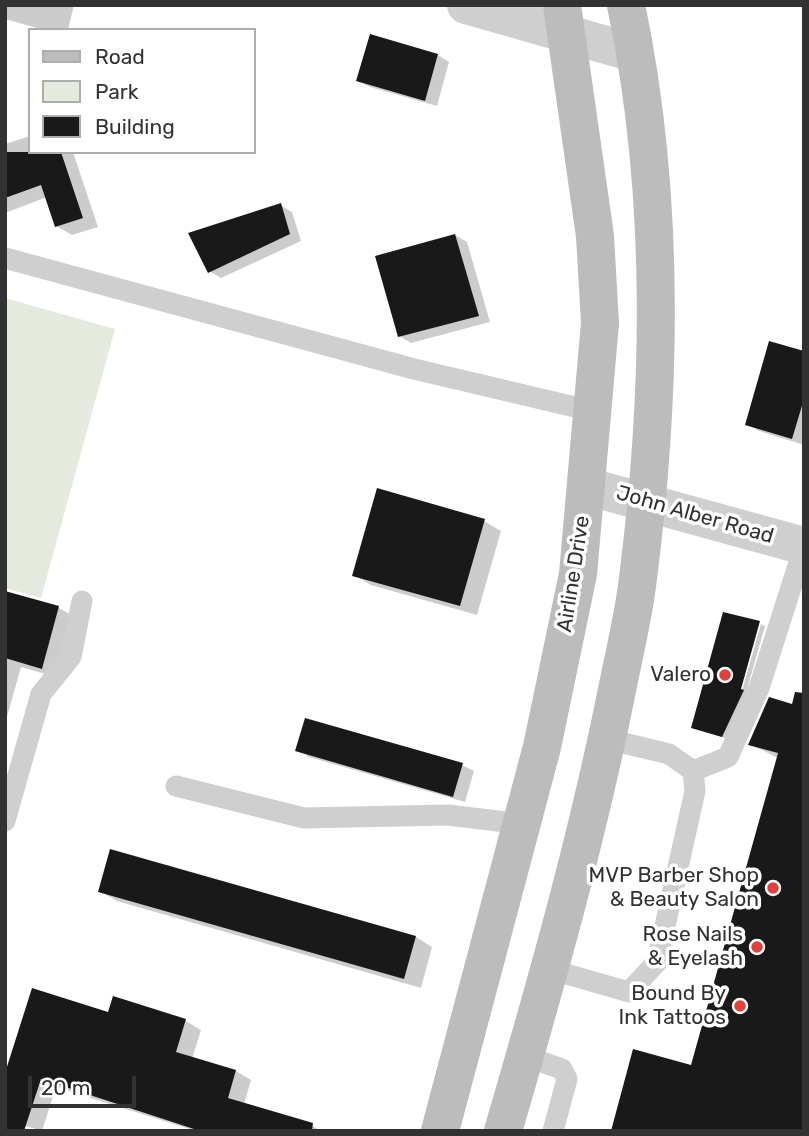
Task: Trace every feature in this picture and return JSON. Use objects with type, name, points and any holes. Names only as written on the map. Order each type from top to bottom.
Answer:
[{"type":"main road","points":[[503,1131],[549,969],[607,739],[638,580],[646,500],[656,329],[653,223],[626,5]]},
{"type":"main road","name":"Airline Drive","points":[[440,1131],[522,824],[578,574],[600,323],[595,236],[565,19]]},
{"type":"street","points":[[466,5],[565,19],[634,53]]},
{"type":"street","name":"John Alber Road","points":[[586,486],[646,500],[804,547]]},
{"type":"lane","points":[[5,258],[414,369],[592,411]]},
{"type":"lane","points":[[693,771],[728,757],[759,688],[804,547]]},
{"type":"lane","points":[[5,821],[41,694],[71,657],[82,601]]},
{"type":"lane","points":[[549,969],[629,992],[657,962],[695,791],[693,771],[669,754],[607,739]]},
{"type":"lane","points":[[176,786],[304,818],[447,816],[522,824]]},
{"type":"lane","points":[[525,1056],[562,1069],[567,1079],[553,1131]]},
{"type":"green space","points":[[5,298],[115,329],[41,598],[5,588]]},
{"type":"building","points":[[370,34],[438,54],[425,101],[356,81]]},
{"type":"building","points":[[5,152],[62,154],[83,218],[55,227],[41,185],[5,198]]},
{"type":"building","points":[[281,203],[290,234],[208,273],[188,233]]},
{"type":"building","points":[[455,234],[479,316],[398,337],[375,256]]},
{"type":"building","points":[[769,341],[804,351],[804,399],[792,439],[745,425]]},
{"type":"building","points":[[377,488],[485,519],[460,606],[352,576]]},
{"type":"building","points":[[5,591],[59,606],[42,669],[5,658]]},
{"type":"building","name":"Valero","points":[[723,612],[760,621],[741,689],[744,690],[722,737],[691,728]]},
{"type":"building","points":[[795,692],[804,693],[804,1131],[611,1131],[633,1049],[691,1065],[778,753],[748,745],[769,697],[792,704]]},
{"type":"building","points":[[305,718],[463,763],[453,797],[295,751]]},
{"type":"building","points":[[110,849],[416,936],[404,979],[98,892]]},
{"type":"building","points":[[32,988],[108,1012],[113,996],[186,1019],[176,1052],[236,1070],[228,1098],[313,1123],[312,1131],[200,1131],[41,1079],[24,1131],[5,1131],[5,1073]]},
{"type":"place","name":"Valero","points":[[725,675]]},
{"type":"place","name":"MVP Barber Shop & Beauty Salon","points":[[773,888]]},
{"type":"place","name":"Rose Nails & Eyelash","points":[[757,947]]},
{"type":"place","name":"Bound By Ink Tattoos","points":[[740,1006]]}]
